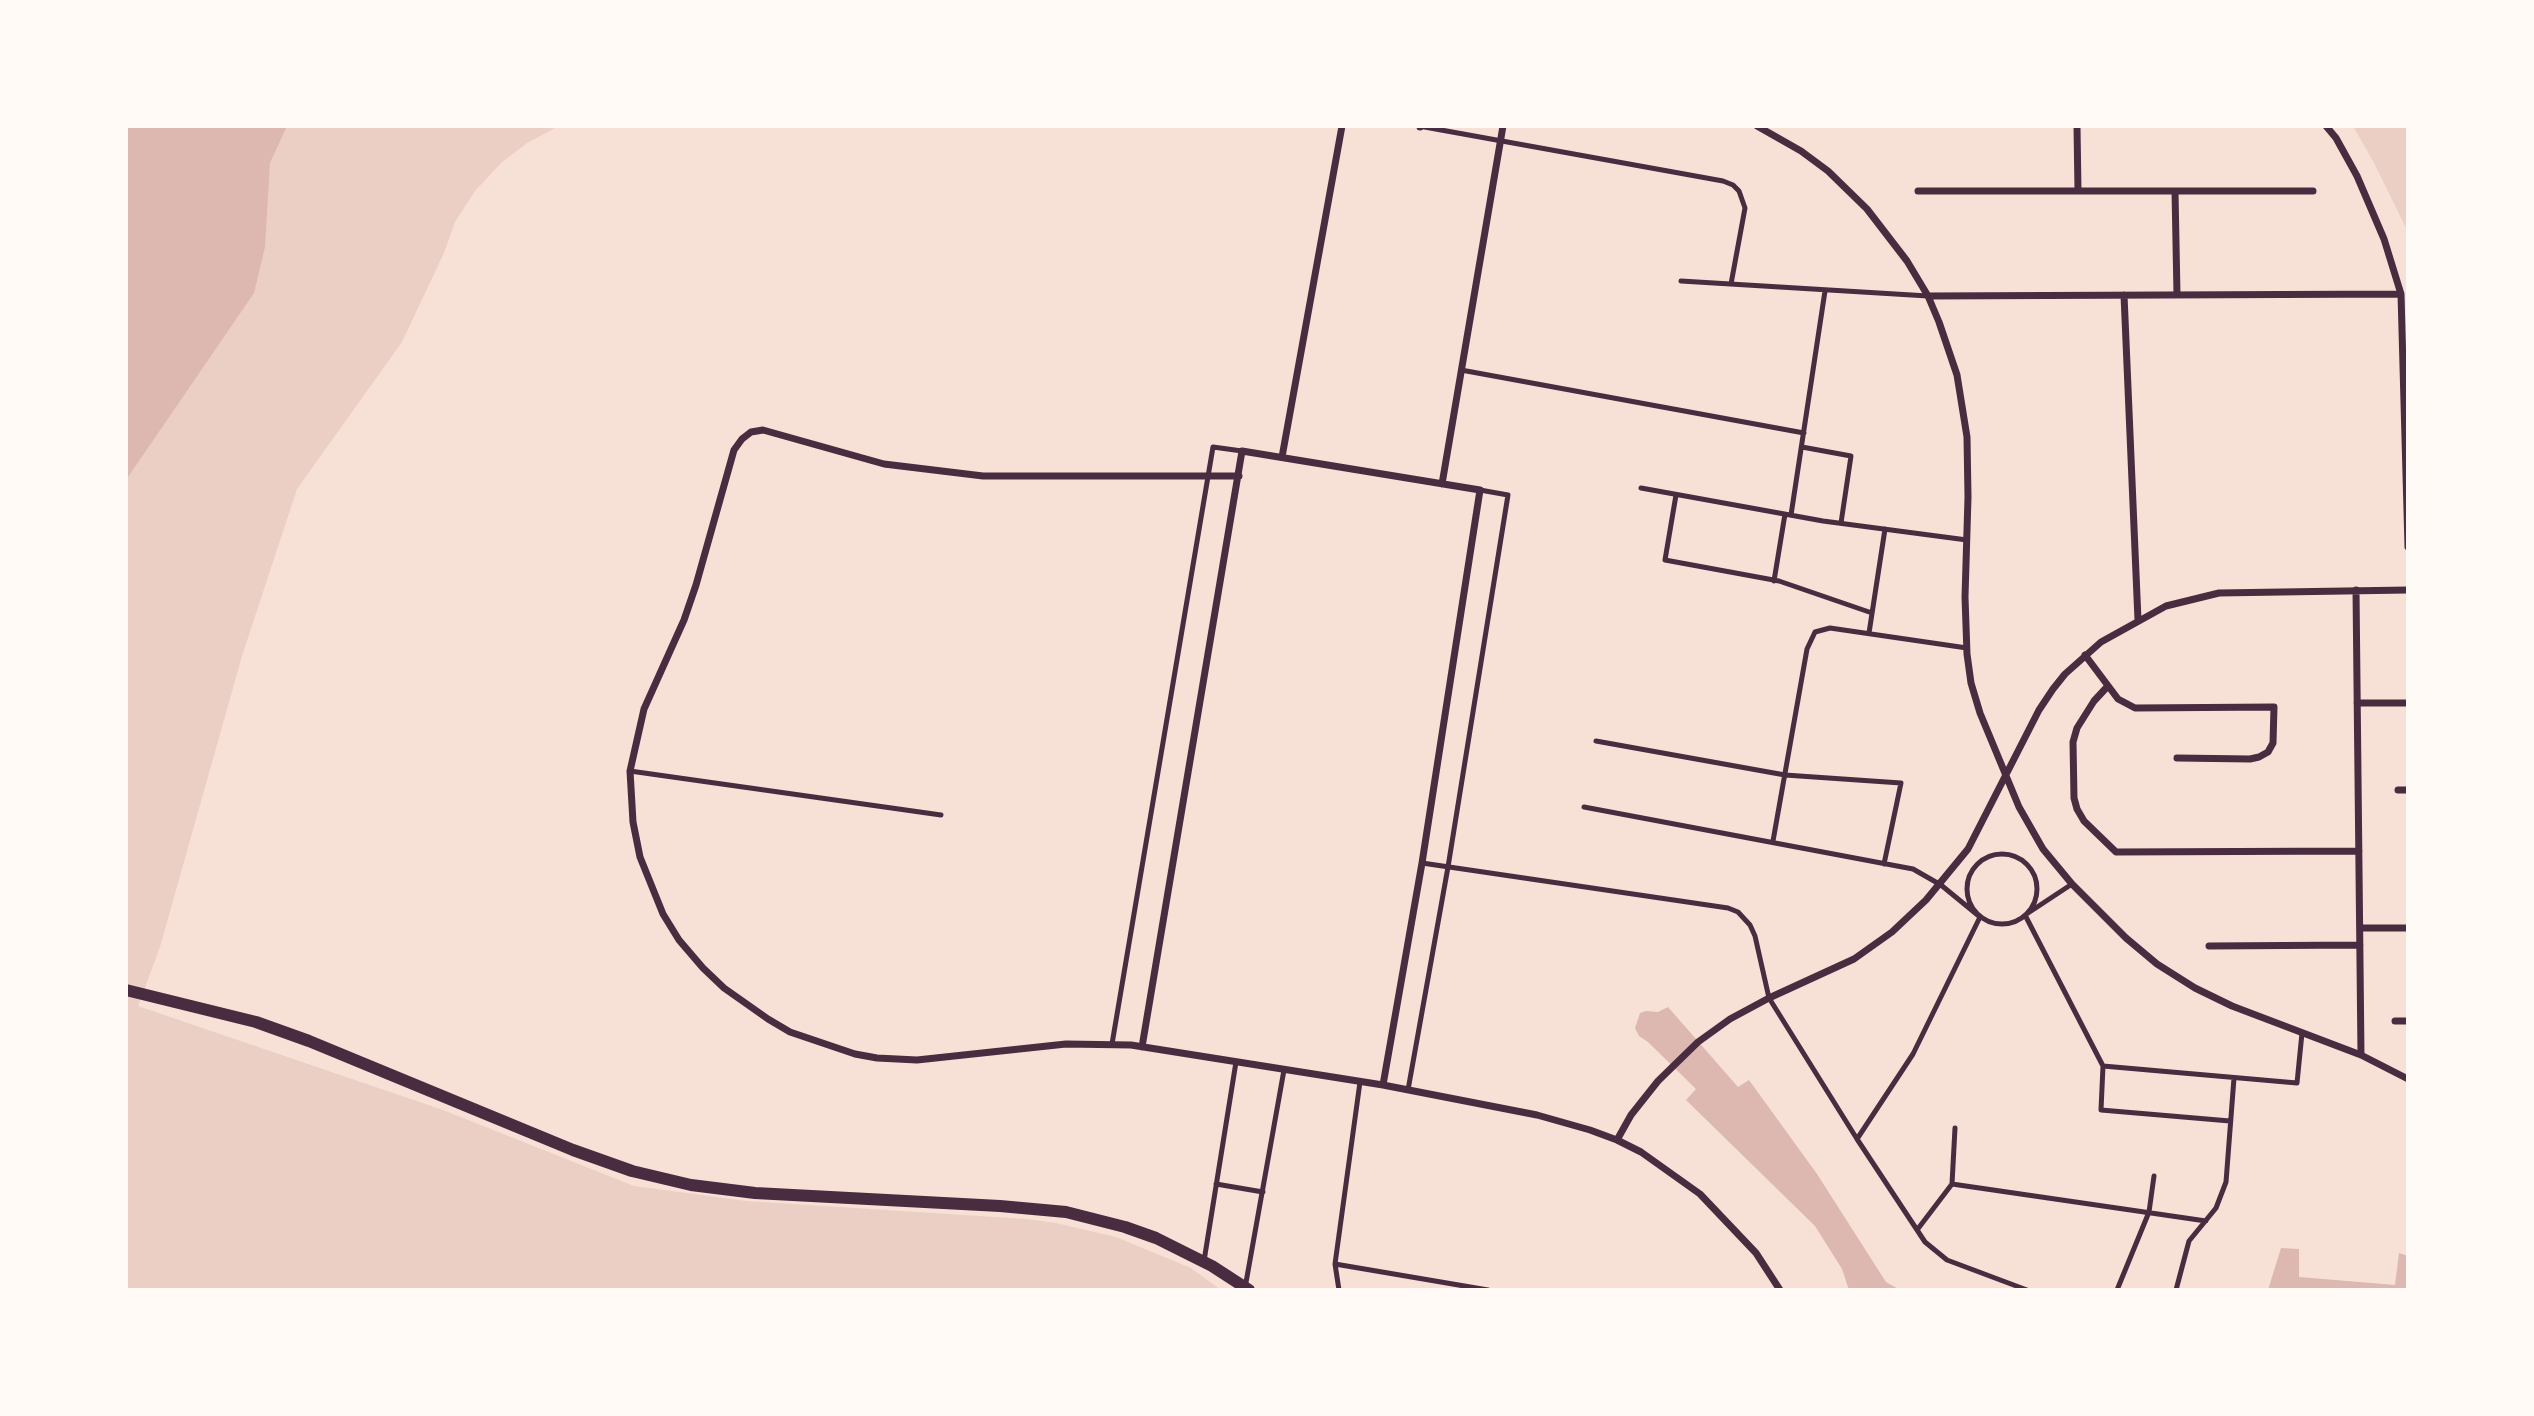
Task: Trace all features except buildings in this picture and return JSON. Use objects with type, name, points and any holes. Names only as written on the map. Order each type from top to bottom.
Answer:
[{"type":"street","points":[[1282,457],[1342,126]]},
{"type":"street","points":[[1442,484],[1503,126]]},
{"type":"street","points":[[1757,126],[1801,151],[1846,187],[1889,236],[1928,296],[1948,347],[1962,403],[1968,467],[1965,597],[1971,683],[1980,713],[2031,830],[2072,884],[2126,938],[2174,974],[2222,1001],[2361,1055],[2408,1079]]},
{"type":"street","points":[[2077,126],[2078,191]]},
{"type":"street","points":[[2326,126],[2336,138],[2357,176],[2384,239],[2400,294],[2408,547]]},
{"type":"street","points":[[1918,191],[2313,191]]},
{"type":"street","points":[[2175,191],[2177,295]]},
{"type":"street","points":[[1928,296],[2400,294]]},
{"type":"street","points":[[2124,295],[2138,620]]},
{"type":"street","points":[[1239,476],[1030,478],[945,473],[884,464],[818,447],[777,432],[751,432],[742,439],[734,450],[684,620],[644,709],[630,771],[633,822],[640,857],[663,914],[679,940],[724,988],[790,1032],[855,1054],[899,1060],[1041,1046],[1112,1044],[1142,1047],[1383,1085],[1536,1115],[1617,1140],[1663,1167],[1700,1194],[1756,1253],[1780,1290]]},
{"type":"street","points":[[1142,1047],[1242,451],[1282,457],[1480,490],[1422,863],[1383,1085]]},
{"type":"street","points":[[2356,590],[2361,1055]]},
{"type":"street","points":[[1617,1140],[1644,1097],[1684,1054],[1714,1030],[1769,998],[1854,959],[1892,932],[1941,885],[1968,849],[2039,710],[2065,674],[2085,655],[2138,620],[2166,606],[2219,593],[2408,590]]},
{"type":"street","points":[[2085,655],[2107,687],[2126,705],[2143,709],[2274,707],[2273,743],[2268,752],[2259,757],[2177,758]]},
{"type":"street","points":[[2107,687],[2094,701],[2077,728],[2073,742],[2074,798],[2084,821],[2116,852],[2359,851]]},
{"type":"street","points":[[2357,703],[2408,703]]},
{"type":"street","points":[[2398,790],[2408,790]]},
{"type":"street","points":[[2360,929],[2408,928]]},
{"type":"street","points":[[2209,946],[2360,945]]},
{"type":"street","points":[[126,990],[256,1022],[309,1041],[573,1150],[662,1178],[755,1193],[1066,1212],[1156,1238],[1204,1261],[1247,1289]]},
{"type":"street","points":[[2395,1021],[2408,1021]]},
{"type":"lane","points":[[1419,126],[1723,181],[1732,185],[1740,191],[1745,208],[1731,284]]},
{"type":"lane","points":[[1681,281],[1928,296]]},
{"type":"lane","points":[[1774,581],[1802,447],[1825,291]]},
{"type":"lane","points":[[1461,370],[1804,433]]},
{"type":"lane","points":[[1112,1044],[1213,447],[1242,451]]},
{"type":"lane","points":[[1802,447],[1851,456],[1841,523]]},
{"type":"lane","points":[[1641,488],[1841,523],[1967,540]]},
{"type":"lane","points":[[1408,1090],[1448,867],[1508,495],[1480,490]]},
{"type":"lane","points":[[1676,495],[1665,560],[1774,581],[1872,614]]},
{"type":"lane","points":[[1869,633],[1885,529]]},
{"type":"lane","points":[[1773,841],[1811,638],[1815,632],[1830,628],[1967,648]]},
{"type":"lane","points":[[1597,741],[1785,775],[1901,783],[1884,864]]},
{"type":"lane","points":[[630,771],[942,815]]},
{"type":"lane","points":[[1584,807],[1913,869],[1941,885],[1980,917],[2003,924],[2015,921],[2072,884]]},
{"type":"lane","points":[[1980,917],[1967,896],[1970,873],[1988,856],[1999,854],[2010,854],[2020,859],[2029,866],[2034,875],[2036,897],[2025,915]]},
{"type":"lane","points":[[1422,863],[1728,908],[1738,912],[1750,925],[1755,936],[1769,998],[1917,1230],[1935,1252],[1947,1260],[2027,1290]]},
{"type":"lane","points":[[2025,915],[2104,1066],[2101,1110],[2230,1121]]},
{"type":"lane","points":[[1857,1139],[1913,1054],[1980,917]]},
{"type":"lane","points":[[2104,1066],[2297,1083],[2302,1033]]},
{"type":"lane","points":[[1204,1261],[1236,1062]]},
{"type":"lane","points":[[1247,1289],[1284,1070]]},
{"type":"lane","points":[[2176,1290],[2189,1241],[2216,1208],[2226,1182],[2234,1078]]},
{"type":"lane","points":[[1339,1290],[1335,1264],[1360,1082]]},
{"type":"lane","points":[[1917,1230],[1952,1184],[1955,1128]]},
{"type":"lane","points":[[2117,1290],[2149,1212],[2154,1176]]},
{"type":"lane","points":[[1216,1184],[1263,1192]]},
{"type":"lane","points":[[1952,1184],[2206,1221]]},
{"type":"lane","points":[[1335,1264],[1488,1290]]},
{"type":"shaded area","points":[[126,126],[559,126],[527,143],[501,163],[475,191],[455,222],[444,253],[402,342],[297,489],[242,656],[160,947],[138,1006],[443,1110],[634,1186],[747,1201],[1056,1223],[1116,1237],[1191,1268],[1221,1290],[126,1290]]},
{"type":"shaded area","points":[[126,126],[287,126],[270,163],[265,247],[254,293],[126,480]]},
{"type":"shaded area","points":[[2353,126],[2408,126],[2408,232],[2373,161]]},
{"type":"shaded area","points":[[1668,1007],[1738,1087],[1749,1080],[1817,1174],[1886,1282],[1900,1290],[1849,1290],[1842,1269],[1815,1226],[1686,1100],[1696,1089],[1639,1036],[1635,1028],[1640,1013],[1658,1012]]},
{"type":"shaded area","points":[[2281,1248],[2299,1249],[2299,1277],[2395,1285],[2399,1253],[2408,1256],[2408,1290],[2268,1290]]}]
